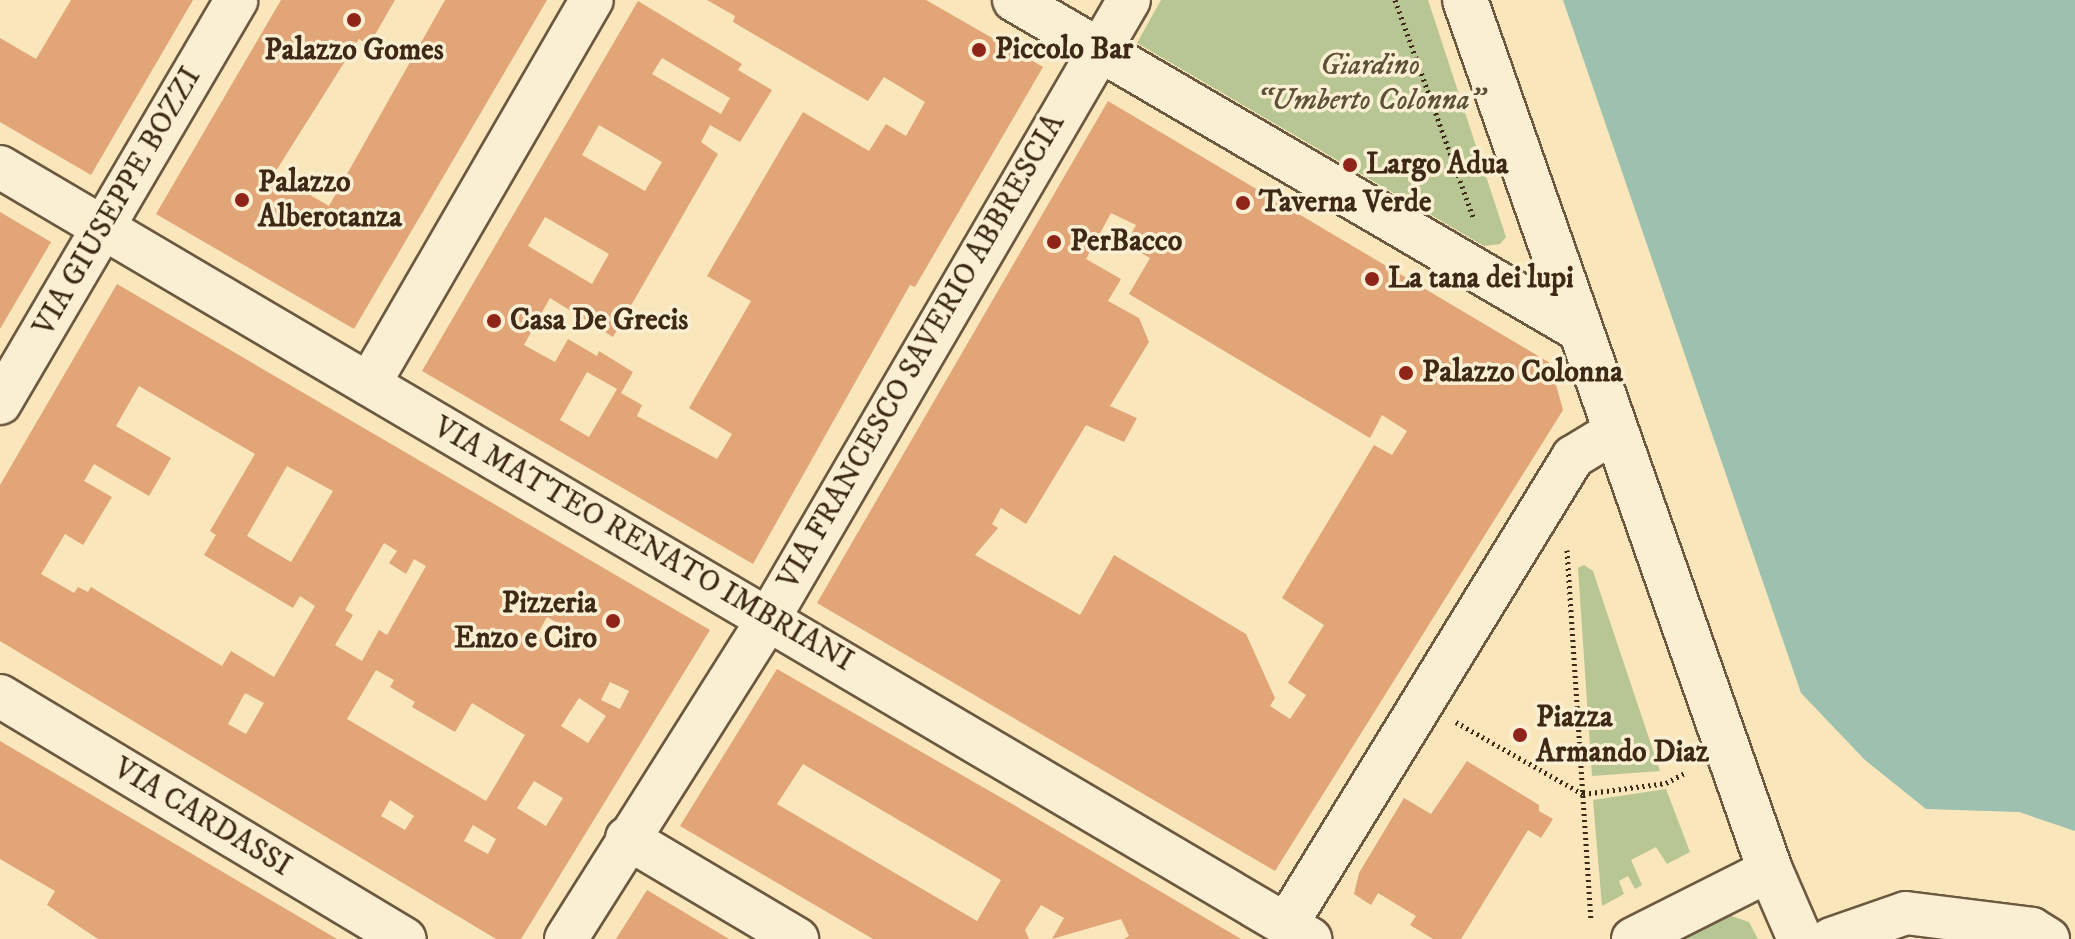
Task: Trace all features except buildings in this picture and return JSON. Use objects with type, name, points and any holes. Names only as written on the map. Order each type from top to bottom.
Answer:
[{"type":"main road","points":[[1465,0],[1577,329],[1770,870],[1800,939]]},
{"type":"street","name":"VIA GIUSEPPE BOZZI","points":[[0,403],[236,0]]},
{"type":"street","points":[[369,384],[592,0]]},
{"type":"street","points":[[1014,0],[1577,329]]},
{"type":"street","points":[[1098,49],[1129,0]]},
{"type":"street","name":"VIA FRANCESCO SAVERIO ABBRESCIA","points":[[566,939],[627,838],[769,618],[1098,49]]},
{"type":"street","name":"VIA MATTEO RENATO IMBRIANI","points":[[0,167],[1298,932]]},
{"type":"street","points":[[1298,932],[1573,457],[1614,432]]},
{"type":"street","name":"VIA CARDASSI","points":[[0,696],[405,939]]},
{"type":"street","points":[[627,838],[797,939]]},
{"type":"street","points":[[1633,939],[1770,870]]},
{"type":"street","points":[[1831,939],[1906,913],[2032,929],[2048,939]]},
{"type":"path","points":[[1395,0],[1474,219]]},
{"type":"path","points":[[1566,537],[1591,920]]},
{"type":"path","points":[[1446,716],[1583,794],[1666,783],[1685,773]]},
{"type":"green space","name":"Giardino “Umberto Colonna”","points":[[1161,0],[1428,0],[1506,237],[1500,244],[1484,246],[1137,43]]},
{"type":"green space","points":[[1584,565],[1593,571],[1660,771],[1592,776],[1578,568]]},
{"type":"green space","points":[[1666,789],[1690,852],[1667,864],[1656,847],[1631,860],[1642,885],[1635,889],[1628,876],[1619,881],[1624,894],[1602,906],[1593,800]]},
{"type":"green space","points":[[1726,914],[1749,922],[1758,939],[1678,939]]},
{"type":"shaded area","points":[[1563,0],[2075,0],[2075,831],[2019,812],[1926,809],[1865,760],[1801,693]]},
{"type":"place","name":"Palazzo Gomes","points":[[354,20]]},
{"type":"place","name":"Piccolo Bar","points":[[979,50]]},
{"type":"place","name":"Largo Adua","points":[[1350,165]]},
{"type":"place","name":"Palazzo Alberotanza","points":[[242,200]]},
{"type":"place","name":"Taverna Verde","points":[[1243,203]]},
{"type":"place","name":"PerBacco","points":[[1054,242]]},
{"type":"place","name":"La tana dei lupi","points":[[1372,279]]},
{"type":"place","name":"Casa De Grecis","points":[[494,321]]},
{"type":"place","name":"Palazzo Colonna","points":[[1406,373]]},
{"type":"place","name":"Pizzeria Enzo e Ciro","points":[[613,621]]},
{"type":"place","name":"Piazza Armando Diaz","points":[[1520,735]]}]
